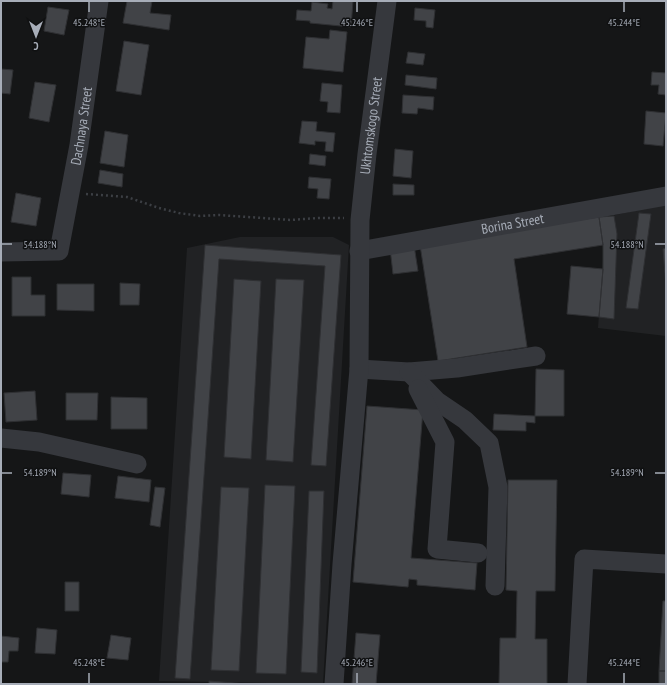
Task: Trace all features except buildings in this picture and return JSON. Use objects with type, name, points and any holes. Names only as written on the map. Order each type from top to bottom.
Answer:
[{"type":"street","name":"Dachnaya Street","points":[[1,252],[59,251],[79,145],[99,1]]},
{"type":"street","name":"Ukhtomskogo Street","points":[[334,684],[342,564],[359,369],[360,220],[366,154],[387,1]]},
{"type":"street","name":"Borina Street","points":[[359,251],[666,196]]},
{"type":"street","points":[[359,369],[409,372],[457,368],[536,356]]},
{"type":"street","points":[[409,372],[445,442],[437,549],[478,553]]},
{"type":"street","points":[[409,372],[437,401],[465,420],[489,443],[498,487],[495,586]]},
{"type":"street","points":[[1,438],[39,442],[137,464]]},
{"type":"street","points":[[577,684],[584,559],[666,564]]},
{"type":"path","points":[[70,195],[94,194],[127,198],[172,212],[200,216],[219,215],[291,220],[318,218],[360,220]]},
{"type":"shaded area","points":[[666,204],[666,336],[598,328],[606,217]]},
{"type":"shaded area","points":[[240,237],[333,237],[349,245],[323,684],[159,681],[187,248]]}]
